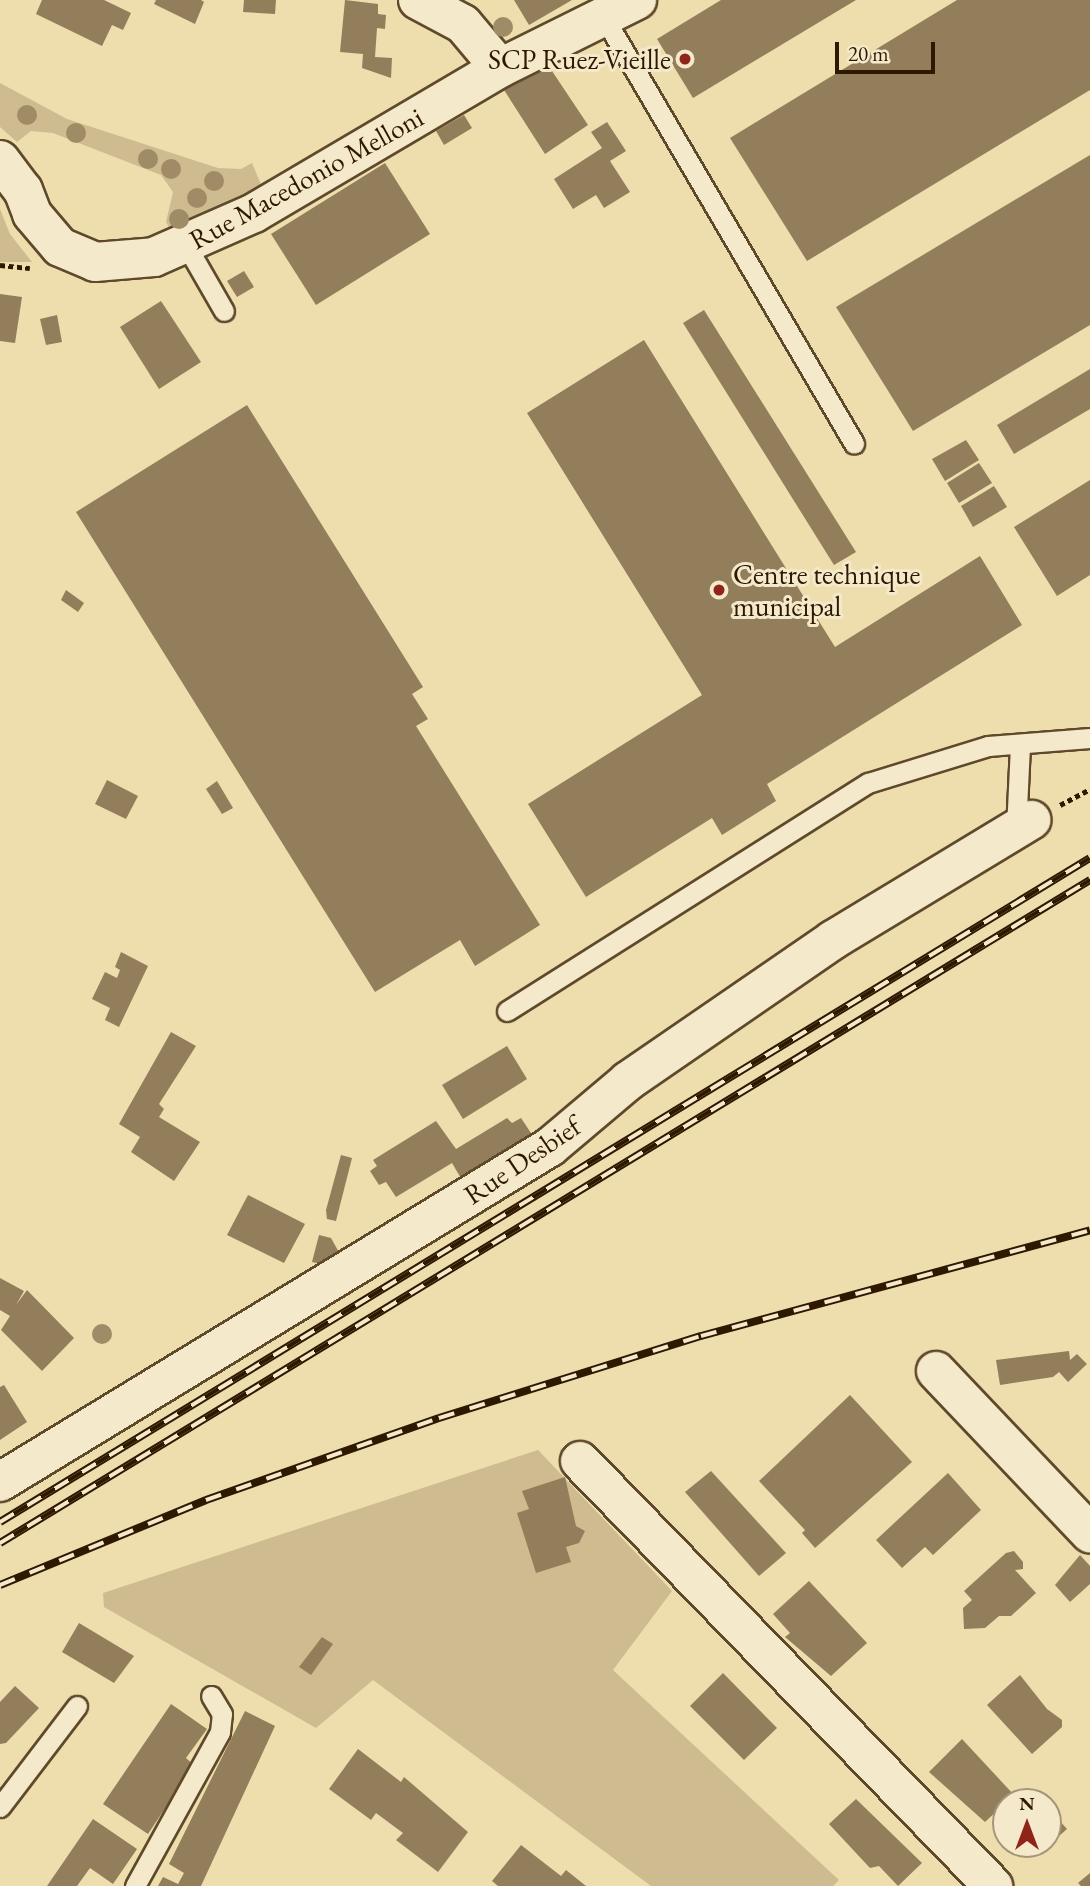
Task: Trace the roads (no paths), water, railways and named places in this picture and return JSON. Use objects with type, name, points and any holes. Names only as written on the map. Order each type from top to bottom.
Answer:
[{"type":"street","points":[[418,0],[463,24],[500,68]]},
{"type":"street","name":"Rue Macedonio Melloni","points":[[0,160],[23,190],[46,234],[76,257],[124,261],[186,245],[254,213],[500,68],[602,14],[637,0]]},
{"type":"street","name":"Rue Desbief","points":[[0,1482],[550,1147],[628,1081],[833,940],[1023,825]]},
{"type":"street","points":[[936,1371],[1090,1533]]},
{"type":"street","points":[[580,1461],[993,1886]]},
{"type":"lane","points":[[602,14],[854,443]]},
{"type":"lane","points":[[186,245],[224,311]]},
{"type":"lane","points":[[507,1011],[868,783],[988,746],[1090,738]]},
{"type":"lane","points":[[1020,744],[1023,825]]},
{"type":"lane","points":[[135,1886],[220,1732],[222,1714],[211,1696]]},
{"type":"lane","points":[[0,1807],[77,1706]]},
{"type":"railway","points":[[0,1522],[1090,858]]},
{"type":"railway","points":[[0,1543],[1090,880]]},
{"type":"railway","points":[[0,1585],[206,1500],[439,1418],[701,1336],[1090,1230]]},
{"type":"place","name":"SCP Ruez-Vieille","points":[[685,59]]},
{"type":"place","name":"Centre technique municipal","points":[[719,590]]}]
